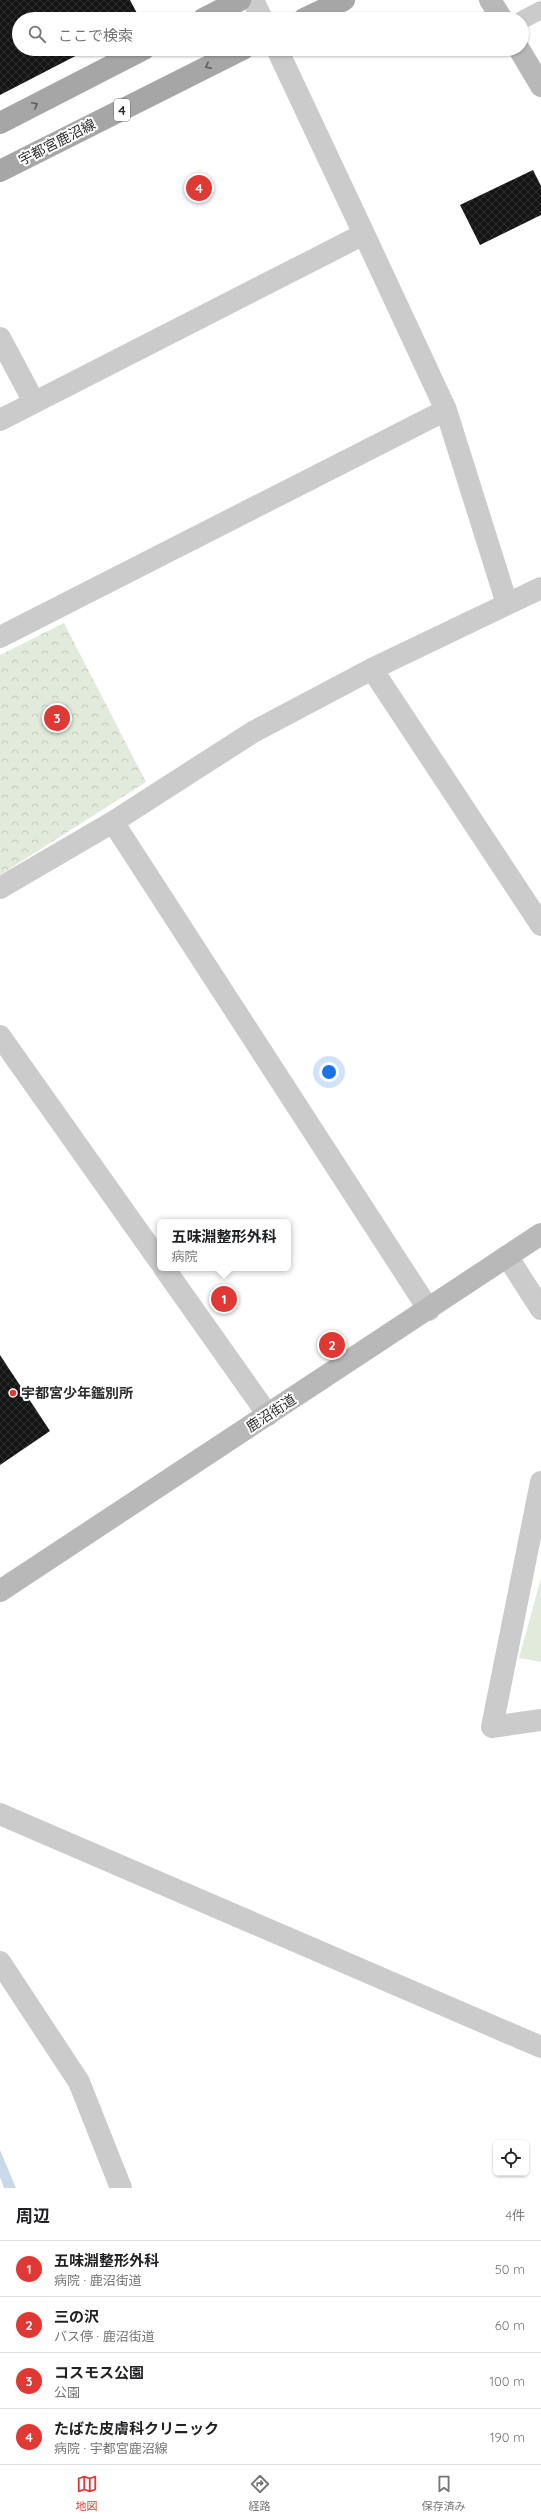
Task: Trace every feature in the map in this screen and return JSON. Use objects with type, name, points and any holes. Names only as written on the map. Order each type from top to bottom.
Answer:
[{"type":"main road","points":[[217,12],[240,0]]},
{"type":"main road","points":[[319,12],[344,0]]},
{"type":"main road","points":[[0,123],[130,56]]},
{"type":"main road","name":"宇都宮鹿沼線","points":[[0,170],[229,56]]},
{"type":"street","points":[[253,0],[259,12]]},
{"type":"street","points":[[490,0],[498,12]]},
{"type":"street","points":[[280,56],[446,410],[507,604]]},
{"type":"street","points":[[523,56],[541,86]]},
{"type":"street","points":[[0,420],[364,234]]},
{"type":"street","points":[[0,338],[34,402]]},
{"type":"street","points":[[0,638],[446,410]]},
{"type":"street","points":[[0,888],[113,822],[253,732],[372,669],[541,588]]},
{"type":"street","points":[[372,669],[541,925]]},
{"type":"street","points":[[113,822],[429,1310]]},
{"type":"street","points":[[0,1036],[157,1258]]},
{"type":"street","name":"鹿沼街道","points":[[0,1590],[429,1310],[541,1234]]},
{"type":"street","points":[[508,1256],[541,1308]]},
{"type":"street","points":[[166,1271],[268,1415]]},
{"type":"street","points":[[541,1482],[492,1727],[541,1720]]},
{"type":"street","points":[[0,1816],[541,2047]]},
{"type":"street","points":[[0,1962],[79,2082],[121,2188]]},
{"type":"lane","points":[[529,16],[541,10]]},
{"type":"green space","points":[[64,623],[146,782],[0,875],[0,655]]},
{"type":"green space","points":[[541,1578],[541,1662],[519,1658]]},
{"type":"water","points":[[0,2150],[16,2188],[4,2188],[0,2177]]},
{"type":"building","points":[[0,0],[130,0],[136,12],[12,12],[12,56],[75,56],[0,95]]},
{"type":"building","points":[[533,170],[541,186],[541,215],[480,245],[460,205]]},
{"type":"building","name":"宇都宮少年鑑別所","points":[[0,1355],[50,1431],[0,1465]]},
{"type":"place","name":"たばた皮膚科クリニック","points":[[199,188]]},
{"type":"place","name":"コスモス公園","points":[[57,718]]},
{"type":"place","name":"五味淵整形外科","points":[[224,1299]]},
{"type":"place","name":"三の沢","points":[[332,1345]]},
{"type":"place","name":"宇都宮少年鑑別所","points":[[13,1393]]}]
